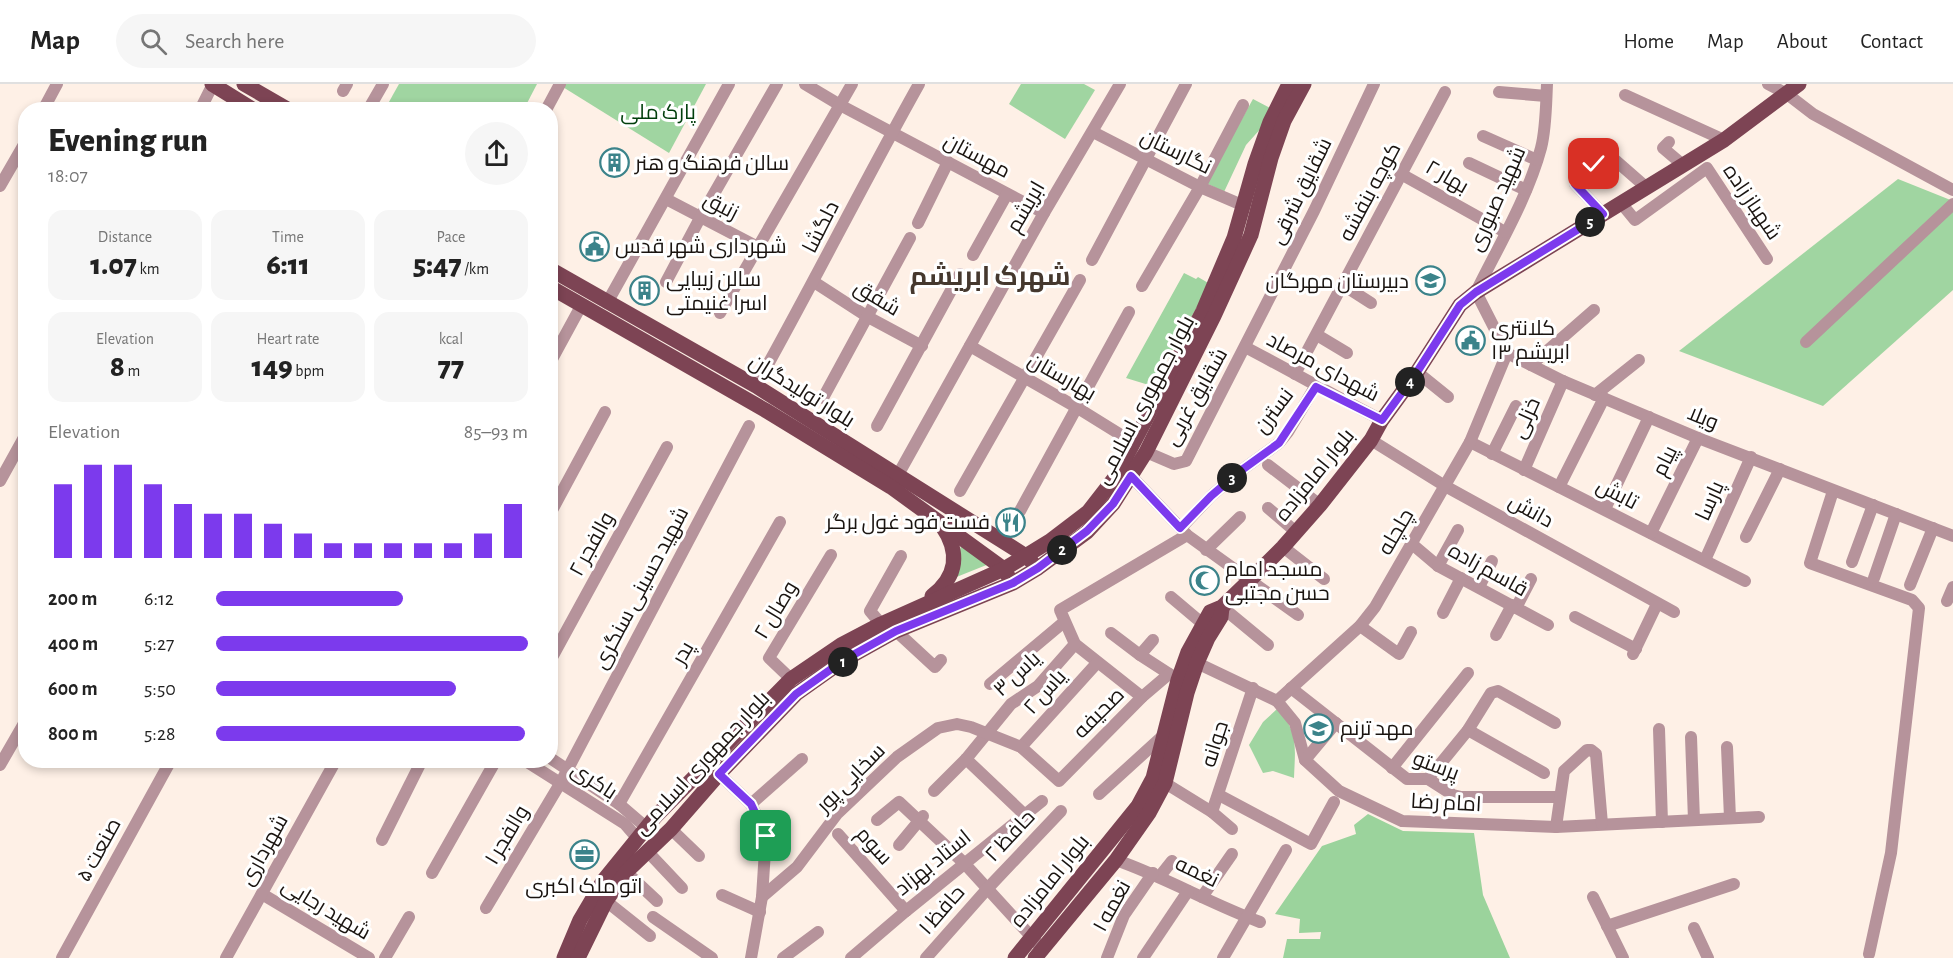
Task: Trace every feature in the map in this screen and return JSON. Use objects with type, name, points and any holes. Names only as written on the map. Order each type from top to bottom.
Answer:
[{"type":"main road","points":[[213,84],[241,102]]},
{"type":"main road","points":[[244,84],[275,102]]},
{"type":"main road","name":"بلوار جمهوری اسلامی","points":[[1209,313],[1269,122],[1289,84]]},
{"type":"main road","name":"بلوار جمهوری اسلامی","points":[[578,958],[606,902],[626,872],[671,829],[719,774],[796,694],[844,660],[896,631],[1013,583],[1038,568],[1087,531],[1113,504],[1131,476],[1140,447],[1251,235],[1271,158],[1284,121],[1304,84]]},
{"type":"main road","name":"بلوار امامزاده","points":[[1015,958],[1138,806],[1153,778],[1165,734],[1174,677],[1210,612],[1222,607],[1250,580],[1320,505],[1371,440],[1382,420],[1417,372],[1460,305],[1476,292],[1725,140],[1799,84]]},
{"type":"main road","name":"بلوار تولیدگران","points":[[558,274],[756,386],[894,482],[939,521],[1004,569]]},
{"type":"main road","name":"بلوار تولیدگران","points":[[558,292],[1026,556],[1038,568]]},
{"type":"main road","name":"بلوار جمهوری اسلامی","points":[[564,958],[580,920],[603,881],[647,828],[791,680],[841,645],[919,606],[1004,569],[1050,541],[1088,512],[1140,447]]},
{"type":"main road","points":[[919,606],[945,585],[954,565],[948,535],[939,521]]},
{"type":"main road","points":[[1004,569],[1013,583]]},
{"type":"main road","name":"بلوار امامزاده","points":[[1039,953],[1116,860],[1149,813],[1164,783],[1197,663],[1221,617],[1222,607]]},
{"type":"main road","points":[[647,828],[671,829]]},
{"type":"street","points":[[47,102],[57,84]]},
{"type":"street","points":[[204,102],[213,84]]},
{"type":"street","points":[[373,102],[383,84]]},
{"type":"street","points":[[550,102],[560,84]]},
{"type":"street","points":[[607,303],[729,84]]},
{"type":"street","points":[[666,282],[777,84]]},
{"type":"street","name":"مهستان","points":[[805,84],[840,105],[1044,213]]},
{"type":"street","points":[[720,313],[852,84]]},
{"type":"street","name":"دلگشا","points":[[756,386],[919,84]]},
{"type":"street","name":"ابریشم","points":[[894,482],[1044,213],[1120,84]]},
{"type":"street","points":[[1092,260],[1186,84]]},
{"type":"street","name":"شقایق شرقی","points":[[1245,347],[1314,211],[1374,84]]},
{"type":"street","points":[[1768,84],[1787,94],[1813,114],[1953,189]]},
{"type":"street","points":[[1499,93],[1547,90]]},
{"type":"street","name":"شهید صبوری","points":[[1476,292],[1526,190],[1537,160],[1541,146],[1547,90]]},
{"type":"street","name":"کوچه بنفشه","points":[[1295,374],[1445,92]]},
{"type":"street","points":[[1625,95],[1725,140]]},
{"type":"street","points":[[1142,286],[1200,187],[1243,105]]},
{"type":"street","name":"نگارستان","points":[[1093,132],[1200,187],[1242,205]]},
{"type":"street","points":[[1483,136],[1537,160]]},
{"type":"street","points":[[1666,145],[1683,165]]},
{"type":"street","points":[[0,186],[18,155]]},
{"type":"street","points":[[1615,160],[1647,188]]},
{"type":"street","points":[[918,223],[948,162]]},
{"type":"street","points":[[1469,163],[1526,190]]},
{"type":"street","points":[[1594,164],[1575,184],[1603,214]]},
{"type":"street","name":"شهباز زاده","points":[[1621,203],[1635,220],[1707,168],[1767,259]]},
{"type":"street","name":"بهار ۲","points":[[1401,174],[1505,232]]},
{"type":"street","points":[[973,255],[1007,194]]},
{"type":"street","name":"زنبق","points":[[666,199],[758,247]]},
{"type":"street","points":[[1806,342],[1953,204]]},
{"type":"street","points":[[823,398],[909,238]]},
{"type":"street","points":[[877,426],[960,274]]},
{"type":"street","points":[[960,492],[1080,280]]},
{"type":"street","name":"شفق","points":[[814,282],[868,317],[922,346]]},
{"type":"street","points":[[1343,285],[1371,303]]},
{"type":"street","points":[[1476,292],[1507,353]]},
{"type":"street","points":[[558,348],[581,306]]},
{"type":"street","points":[[1531,365],[1594,310]]},
{"type":"street","points":[[1020,511],[1129,312]]},
{"type":"street","points":[[1317,335],[1347,353]]},
{"type":"street","name":"بهارستان","points":[[970,346],[1140,447]]},
{"type":"street","name":"شهدای مرصاد","points":[[1245,347],[1316,387],[1382,420]]},
{"type":"street","name":"شقایق غربی","points":[[1140,447],[1174,464],[1186,461],[1245,347]]},
{"type":"street","name":"ویلا","points":[[1507,353],[1563,381],[1698,438],[1953,536]]},
{"type":"street","name":"چلچله","points":[[1277,701],[1360,626],[1375,607],[1470,442],[1507,353]]},
{"type":"street","points":[[1559,487],[1600,397],[1639,360]]},
{"type":"street","points":[[1417,372],[1448,397]]},
{"type":"street","name":"خزلی","points":[[1524,470],[1563,381]]},
{"type":"street","name":"نسترن","points":[[1064,622],[1060,610],[1184,532],[1211,496],[1279,443],[1316,387]]},
{"type":"street","points":[[1492,454],[1516,406]]},
{"type":"street","points":[[558,499],[605,412]]},
{"type":"street","points":[[1605,509],[1649,417]]},
{"type":"street","name":"شهید حسینی سنگری","points":[[561,782],[749,426]]},
{"type":"street","name":"پیام","points":[[1651,533],[1698,438]]},
{"type":"street","name":"دانش","points":[[1371,440],[1445,486],[1674,612]]},
{"type":"street","name":"تابش","points":[[1470,442],[1745,581]]},
{"type":"street","name":"والفجر ۲","points":[[558,646],[667,447]]},
{"type":"street","points":[[0,481],[18,448]]},
{"type":"street","name":"پارسا","points":[[1705,560],[1751,457]]},
{"type":"street","points":[[1268,465],[1320,505]]},
{"type":"street","points":[[1746,537],[1780,469]]},
{"type":"street","points":[[1131,476],[1184,532],[1298,615]]},
{"type":"street","points":[[1833,490],[1810,563],[1912,600],[1918,608],[1891,853],[1869,954]]},
{"type":"street","points":[[1852,562],[1873,505]]},
{"type":"street","points":[[1268,508],[1296,532]]},
{"type":"street","points":[[1874,578],[1896,514]]},
{"type":"street","points":[[1206,550],[1240,517]]},
{"type":"street","name":"پدر","points":[[619,804],[780,522]]},
{"type":"street","points":[[1910,585],[1934,528]]},
{"type":"street","points":[[1438,566],[1458,530]]},
{"type":"street","name":"قاسم‌ زاده","points":[[1412,544],[1438,566],[1548,625]]},
{"type":"street","points":[[1283,547],[1324,579]]},
{"type":"street","name":"وصال ۲","points":[[791,680],[769,658],[831,555]]},
{"type":"street","points":[[881,624],[870,611],[901,556]]},
{"type":"street","points":[[1479,587],[1492,561]]},
{"type":"street","points":[[1443,613],[1461,578]]},
{"type":"street","points":[[1496,635],[1531,579]]},
{"type":"street","points":[[1947,601],[1953,587]]},
{"type":"street","points":[[1171,597],[1203,624]]},
{"type":"street","points":[[1575,617],[1635,651],[1657,604]]},
{"type":"street","points":[[1222,607],[1268,645]]},
{"type":"street","points":[[990,684],[1064,622],[1075,644],[1143,697]]},
{"type":"street","points":[[1360,626],[1399,654],[1411,632]]},
{"type":"street","points":[[896,631],[935,667],[941,660]]},
{"type":"street","points":[[1111,633],[1140,656],[1174,677]]},
{"type":"street","points":[[1140,656],[1153,640]]},
{"type":"street","name":"یاس ۳","points":[[934,792],[966,759],[1011,704],[1038,686],[1075,644]]},
{"type":"street","name":"یاس ۲","points":[[1021,747],[1097,663]]},
{"type":"street","points":[[1197,663],[1277,701],[1295,723],[1305,760]]},
{"type":"street","points":[[1392,768],[1468,674]]},
{"type":"street","name":"صحیفه","points":[[1021,747],[1059,781],[1143,697],[1174,677]]},
{"type":"street","name":"جوانه","points":[[1212,812],[1253,688]]},
{"type":"street","name":"پرستو","points":[[1291,688],[1407,779],[1428,779],[1453,795],[1461,797],[1559,797]]},
{"type":"street","points":[[1428,779],[1468,730],[1494,691],[1498,691],[1555,723]]},
{"type":"street","points":[[1305,760],[1336,723]]},
{"type":"street","name":"سخایی پور","points":[[762,897],[797,867],[837,814],[897,757],[938,728],[957,724],[1021,747]]},
{"type":"street","points":[[1659,729],[1662,822]]},
{"type":"street","points":[[1468,730],[1544,773]]},
{"type":"street","points":[[0,765],[18,734]]},
{"type":"street","points":[[1100,794],[1165,734]]},
{"type":"street","points":[[1691,737],[1694,820]]},
{"type":"street","points":[[1727,747],[1730,818]]},
{"type":"street","points":[[1556,827],[1559,797],[1566,768],[1587,750],[1594,751],[1596,754],[1602,824]]},
{"type":"street","points":[[751,804],[802,759]]},
{"type":"street","points":[[966,759],[1024,815]]},
{"type":"street","name":"امام رضا","points":[[1305,760],[1339,791],[1402,821],[1556,827],[1759,817]]},
{"type":"street","points":[[558,763],[619,804],[628,819],[647,828]]},
{"type":"street","name":"صنعت ۵","points":[[62,958],[167,768]]},
{"type":"street","name":"شهرداری","points":[[226,958],[332,768]]},
{"type":"street","points":[[382,840],[418,768]]},
{"type":"street","points":[[432,873],[491,768]]},
{"type":"street","name":"باکری","points":[[537,768],[628,819]]},
{"type":"street","points":[[719,774],[751,804],[766,836],[762,897],[751,958]]},
{"type":"street","name":"والفجر ۱","points":[[486,908],[561,782]]},
{"type":"street","points":[[1164,783],[1212,812],[1232,829]]},
{"type":"street","points":[[1219,795],[1311,844],[1334,802]]},
{"type":"street","name":"استاد بهزاد","points":[[851,958],[906,910],[1042,801]]},
{"type":"street","points":[[877,820],[899,802],[921,818],[1032,937],[1039,953]]},
{"type":"street","name":"حافظ ۲","points":[[988,888],[1061,811]]},
{"type":"street","points":[[899,845],[921,818]]},
{"type":"street","points":[[671,829],[699,856]]},
{"type":"street","name":"سوم","points":[[838,834],[906,910]]},
{"type":"street","points":[[1223,958],[1286,850]]},
{"type":"street","points":[[648,852],[682,888]]},
{"type":"street","points":[[1202,897],[1232,854]]},
{"type":"street","name":"نغمه","points":[[1116,860],[1157,875],[1260,922]]},
{"type":"street","name":"نغمه ۱","points":[[1107,958],[1124,915],[1157,875],[1172,861]]},
{"type":"street","points":[[626,872],[657,901]]},
{"type":"street","points":[[1607,926],[1734,884]]},
{"type":"street","name":"حافظ ۱","points":[[926,958],[988,888]]},
{"type":"street","points":[[1143,958],[1188,891]]},
{"type":"street","name":"شهید رجایی","points":[[262,894],[369,958]]},
{"type":"street","points":[[722,895],[760,912]]},
{"type":"street","points":[[1593,897],[1623,958]]},
{"type":"street","points":[[606,902],[650,936]]},
{"type":"street","points":[[385,958],[409,917]]},
{"type":"street","points":[[653,917],[712,958]]},
{"type":"street","points":[[1694,928],[1708,958]]},
{"type":"street","points":[[783,958],[818,932]]},
{"type":"green space","points":[[399,84],[537,84],[528,102],[389,102]]},
{"type":"green space","name":"پارک ملی","points":[[558,84],[706,84],[669,153]]},
{"type":"green space","points":[[1021,84],[1084,84],[1095,90],[1065,139],[1009,104]]},
{"type":"green space","points":[[1253,99],[1272,109],[1263,126],[1246,145],[1224,192],[1206,183]]},
{"type":"green space","points":[[1898,179],[1953,201],[1953,290],[1823,406],[1679,351]]},
{"type":"green space","points":[[1184,273],[1210,284],[1152,386],[1126,378]]},
{"type":"green space","points":[[961,546],[989,564],[954,578]]},
{"type":"green space","points":[[1277,709],[1289,725],[1294,740],[1294,778],[1273,771],[1263,773],[1249,745],[1263,722]]},
{"type":"green space","points":[[1368,814],[1403,831],[1474,833],[1483,895],[1510,958],[1283,958],[1287,939],[1320,939],[1321,932],[1299,933],[1300,919],[1275,914],[1322,846],[1356,834],[1354,825]]},
{"type":"place","name":"سالن فرهنگ و هنر","points":[[614,163]]},
{"type":"place","name":"شهرداری شهر قدس","points":[[594,246]]},
{"type":"place","name":"دبیرستان مهرگان","points":[[1430,281]]},
{"type":"place","name":"سالن زیبایی اسرا غنیمتی","points":[[645,291]]},
{"type":"place","name":"کلانتری ۱۳ ابریشم","points":[[1470,340]]},
{"type":"place","name":"فست فود غول برگر","points":[[1011,522]]},
{"type":"place","name":"مسجد امام حسن مجتبی","points":[[1204,581]]},
{"type":"place","name":"مهد ترنم","points":[[1319,728]]},
{"type":"place","name":"اتو ملک اکبری","points":[[584,855]]},
{"type":"district","name":"شهرک ابریشم","points":[[990,276]]},
{"type":"route","points":[[766,836],[751,804],[719,774],[796,694],[844,660],[896,631],[1013,583],[1038,568],[1087,531],[1113,504],[1131,476],[1180,528],[1211,496],[1279,443],[1316,387],[1382,420],[1417,372],[1460,305],[1476,292],[1603,214],[1575,184],[1594,164]]}]
